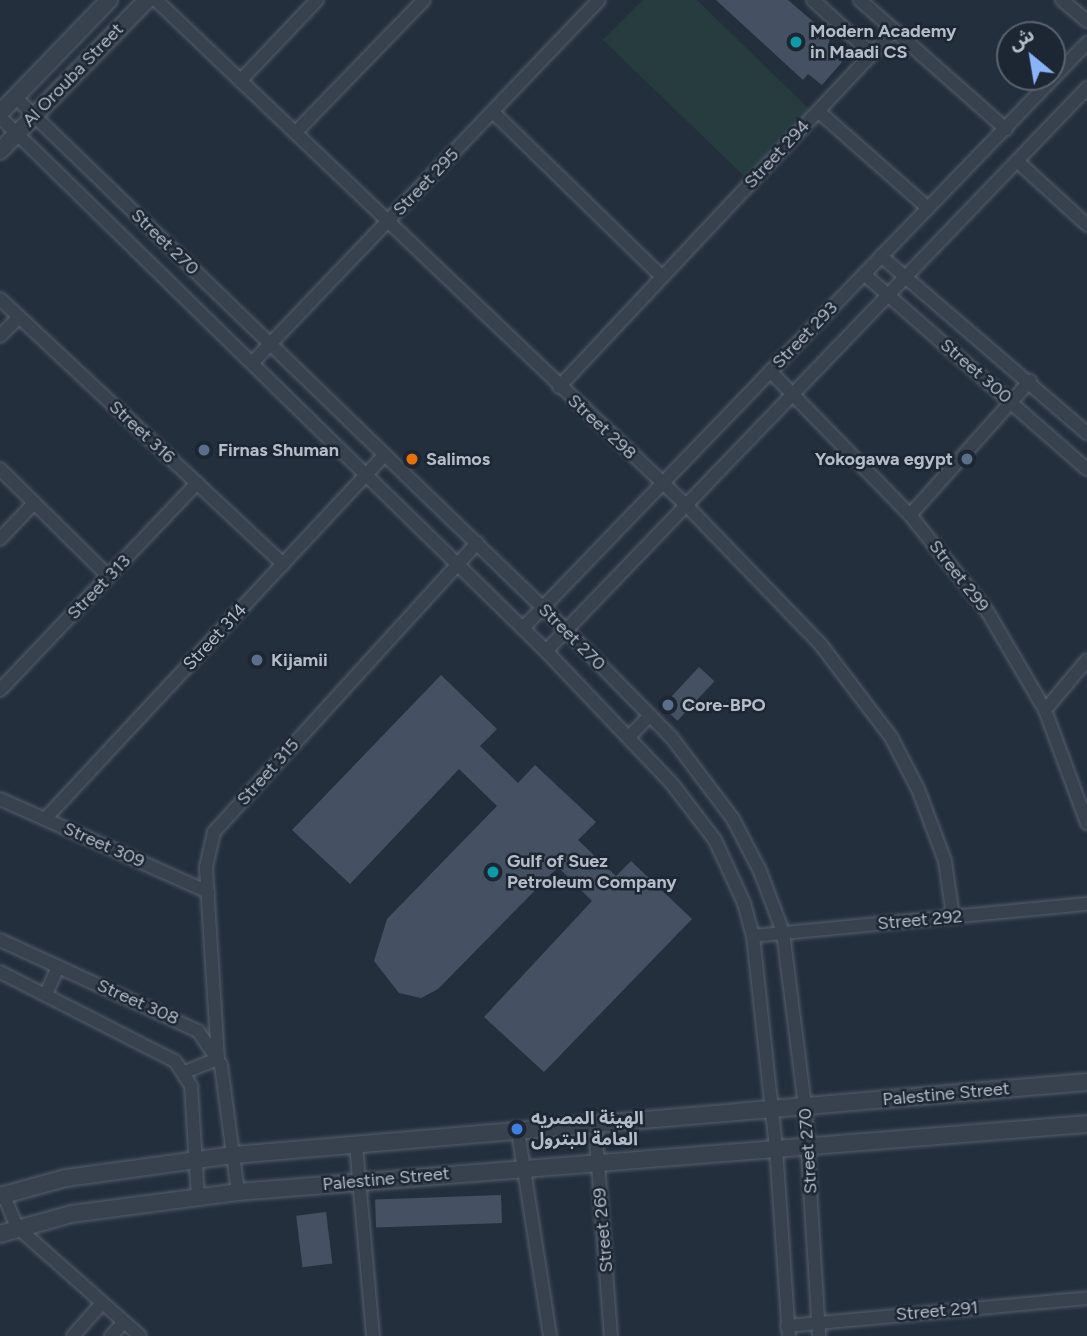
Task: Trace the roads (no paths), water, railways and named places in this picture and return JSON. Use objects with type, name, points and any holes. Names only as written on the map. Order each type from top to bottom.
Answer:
[{"type":"street","name":"Al Orouba Street","points":[[0,115],[109,0]]},
{"type":"street","name":"Al Orouba Street","points":[[0,151],[147,0]]},
{"type":"street","name":"Street 298","points":[[156,0],[559,387],[686,505],[821,645],[891,737],[918,789],[942,852],[953,917]]},
{"type":"street","points":[[240,81],[317,0]]},
{"type":"street","points":[[295,133],[424,0]]},
{"type":"street","name":"Street 295","points":[[253,363],[599,0]]},
{"type":"street","points":[[813,0],[872,54]]},
{"type":"street","points":[[860,0],[1006,129]]},
{"type":"street","points":[[1062,0],[1087,22]]},
{"type":"street","name":"Street 294","points":[[559,387],[893,31]]},
{"type":"street","name":"Street 293","points":[[523,628],[1087,43]]},
{"type":"street","name":"Street 293","points":[[546,651],[1087,88]]},
{"type":"street","name":"Street 270","points":[[16,98],[566,630],[650,715],[733,819],[760,871],[783,932],[809,1144],[819,1336]]},
{"type":"street","points":[[818,111],[928,208]]},
{"type":"street","points":[[493,112],[662,277]]},
{"type":"street","name":"Street 270","points":[[0,115],[546,651],[629,737],[715,840],[744,902],[753,936],[776,1147],[788,1331]]},
{"type":"street","points":[[1017,161],[1087,225]]},
{"type":"street","name":"Street 300","points":[[881,256],[1030,381],[1087,433]]},
{"type":"street","name":"Street 300","points":[[864,274],[1087,469]]},
{"type":"street","name":"Street 316","points":[[0,299],[284,564]]},
{"type":"street","points":[[0,336],[19,317]]},
{"type":"street","name":"Street 299","points":[[770,371],[910,515],[987,611],[1045,710],[1087,823]]},
{"type":"street","points":[[910,515],[1030,381]]},
{"type":"street","name":"Street 314","points":[[46,819],[385,455]]},
{"type":"street","points":[[0,469],[108,576]]},
{"type":"street","name":"Street 313","points":[[0,690],[197,483]]},
{"type":"street","points":[[0,539],[34,503]]},
{"type":"street","name":"Street 315","points":[[218,1059],[207,848],[214,832],[477,543]]},
{"type":"street","points":[[1045,710],[1087,660]]},
{"type":"street","points":[[629,737],[650,715]]},
{"type":"street","name":"Street 309","points":[[0,799],[208,891]]},
{"type":"street","name":"Street 292","points":[[753,936],[1087,904]]},
{"type":"street","name":"Street 308","points":[[0,940],[180,1020],[198,1031],[218,1059],[239,1192]]},
{"type":"street","points":[[46,994],[58,967]]},
{"type":"street","name":"Street 308","points":[[0,972],[163,1052],[185,1072]]},
{"type":"street","points":[[198,1196],[193,1101],[185,1072],[218,1059]]},
{"type":"street","name":"Palestine Street","points":[[1,1195],[66,1178],[234,1155],[1087,1082]]},
{"type":"street","name":"Street 269","points":[[595,1124],[611,1336]]},
{"type":"street","points":[[809,1144],[1087,1124]]},
{"type":"street","points":[[518,1131],[550,1336]]},
{"type":"street","name":"Palestine Street","points":[[0,1234],[71,1214],[198,1196],[809,1144]]},
{"type":"street","points":[[356,1145],[373,1336]]},
{"type":"street","points":[[1,1195],[18,1227],[140,1336]]},
{"type":"street","name":"Street 291","points":[[788,1331],[818,1321],[1087,1298]]},
{"type":"street","points":[[73,1336],[102,1303]]},
{"type":"street","points":[[111,1336],[124,1322]]},
{"type":"place","name":"Modern Academy in Maadi CS","points":[[796,42]]},
{"type":"place","name":"Firnas Shuman","points":[[204,450]]},
{"type":"place","name":"Salimos","points":[[412,459]]},
{"type":"place","name":"Yokogawa egypt","points":[[967,459]]},
{"type":"place","name":"Kijamii","points":[[257,660]]},
{"type":"place","name":"Core-BPO","points":[[668,705]]},
{"type":"place","name":"Gulf of Suez Petroleum Company","points":[[493,872]]},
{"type":"place","name":"الهيئة المصريه العامة للبترول","points":[[517,1129]]}]
